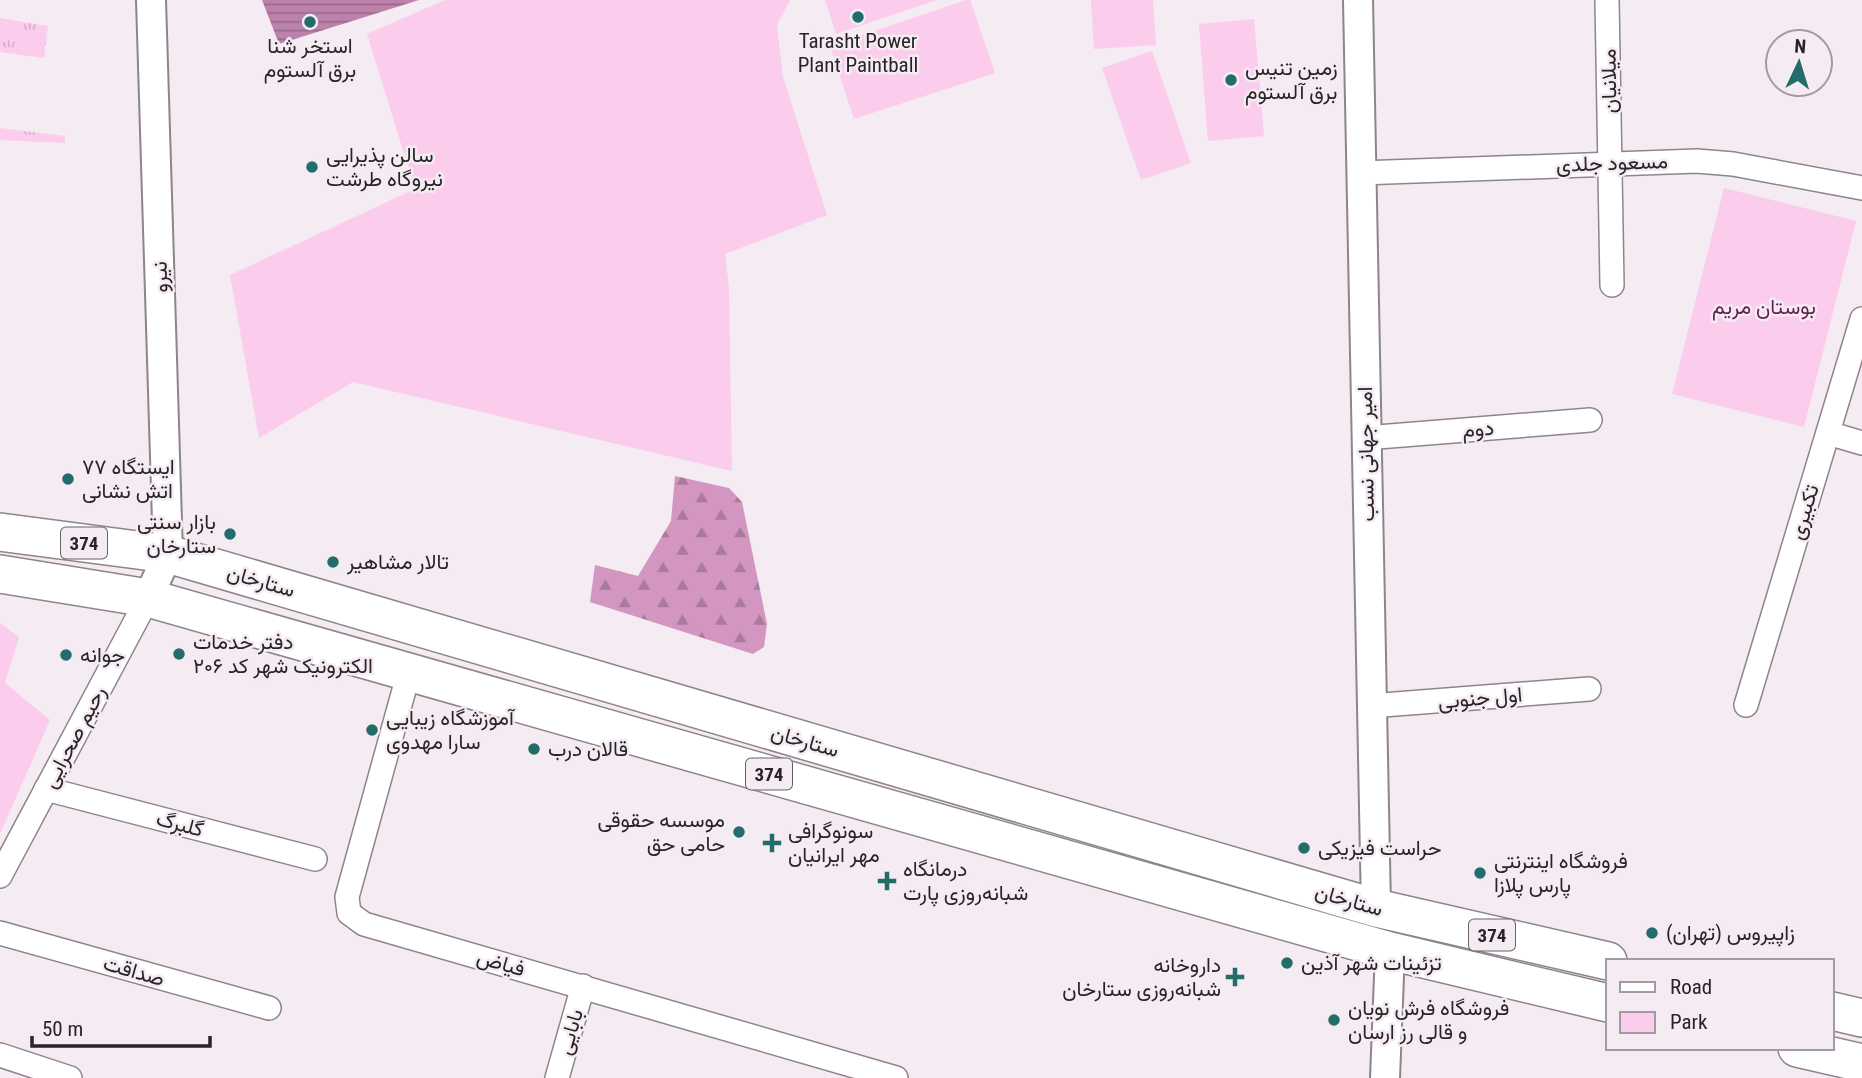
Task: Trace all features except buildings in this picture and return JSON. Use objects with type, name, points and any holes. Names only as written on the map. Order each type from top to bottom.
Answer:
[{"type":"main road","name":"ستارخان","points":[[0,532],[168,554],[1376,908],[1606,961]]},
{"type":"main road","name":"ستارخان","points":[[0,575],[148,597],[1390,951],[1606,1003]]},
{"type":"main road","points":[[1834,1011],[1862,1018]]},
{"type":"main road","points":[[1806,1050],[1862,1063]]},
{"type":"street","name":"نیرو","points":[[151,0],[168,554]]},
{"type":"street","name":"امیر جهانی نسب","points":[[1358,0],[1376,908]]},
{"type":"street","name":"میلانیان","points":[[1607,0],[1612,285]]},
{"type":"street","name":"مسعود جلدی","points":[[1360,173],[1611,162],[1732,164],[1862,188]]},
{"type":"street","name":"تکبیری","points":[[1746,705],[1862,318]]},
{"type":"street","name":"دوم","points":[[1365,438],[1590,420]]},
{"type":"street","points":[[1828,433],[1862,443]]},
{"type":"street","points":[[148,597],[168,554]]},
{"type":"street","name":"رحیم صحرایی","points":[[0,876],[148,597]]},
{"type":"street","name":"فیاض","points":[[409,671],[347,897],[349,913],[364,924],[896,1078]]},
{"type":"street","name":"اول جنوبی","points":[[1370,706],[1589,689]]},
{"type":"street","name":"گلبرگ","points":[[46,789],[315,859]]},
{"type":"street","name":"صداقت","points":[[0,933],[269,1008]]},
{"type":"street","points":[[1385,1078],[1390,951]]},
{"type":"street","name":"بابایی","points":[[557,1078],[583,986]]},
{"type":"street","points":[[0,1055],[70,1078]]},
{"type":"green space","points":[[445,0],[790,0],[777,25],[783,77],[827,215],[725,254],[729,288],[732,471],[353,382],[259,438],[230,275],[415,189],[367,34]]},
{"type":"green space","name":"Tarasht Power Plant Paintball","points":[[825,0],[937,0],[836,34]]},
{"type":"green space","points":[[970,0],[995,73],[854,119],[830,46]]},
{"type":"green space","points":[[1091,0],[1153,0],[1156,45],[1094,49]]},
{"type":"green space","points":[[0,18],[48,26],[44,58],[0,52]]},
{"type":"green space","name":"زمین تنیس برق آلستوم","points":[[1254,19],[1264,136],[1208,141],[1199,24]]},
{"type":"green space","points":[[1152,51],[1191,163],[1141,180],[1102,68]]},
{"type":"green space","points":[[0,128],[65,136],[65,143],[0,140]]},
{"type":"green space","name":"بوستان مریم","points":[[1724,188],[1856,221],[1804,427],[1672,394]]},
{"type":"green space","points":[[675,476],[729,488],[742,502],[767,624],[764,647],[753,654],[590,602],[595,565],[638,576],[671,521]]},
{"type":"green space","points":[[0,623],[19,637],[5,683],[50,720],[0,834]]},
{"type":"shaded area","name":"استخر شنا برق آلستوم","points":[[262,0],[419,0],[279,44]]},
{"type":"place","name":"Tarasht Power Plant Paintball","points":[[858,17]]},
{"type":"place","name":"استخر شنا برق آلستوم","points":[[310,22]]},
{"type":"place","name":"زمین تنیس برق آلستوم","points":[[1231,80]]},
{"type":"place","name":"سالن پذیرایی نیروگاه طرشت","points":[[312,167]]},
{"type":"place","name":"ایستگاه ۷۷ اتش نشانی","points":[[68,479]]},
{"type":"place","name":"بازار سنتی ستارخان","points":[[230,534]]},
{"type":"place","name":"تالار مشاهیر","points":[[333,562]]},
{"type":"place","name":"دفتر خدمات الکترونیک شهر کد ۲۰۶","points":[[179,654]]},
{"type":"place","name":"جوانه","points":[[66,655]]},
{"type":"place","name":"آموزشگاه زیبایی سارا مهدوی","points":[[372,730]]},
{"type":"place","name":"قالان درب","points":[[534,749]]},
{"type":"place","name":"موسسه حقوقی حامی حق","points":[[739,832]]},
{"type":"place","name":"سونوگرافی مهر ایرانیان","points":[[772,843]]},
{"type":"place","name":"حراست فیزیکی","points":[[1304,848]]},
{"type":"place","name":"فروشگاه اینترنتی پارس پلازا","points":[[1480,873]]},
{"type":"place","name":"درمانگاه شبانه‌روزی پارت","points":[[887,881]]},
{"type":"place","name":"زاپیروس (تهران)","points":[[1652,933]]},
{"type":"place","name":"تزئینات شهر آذین","points":[[1287,963]]},
{"type":"place","name":"داروخانه شبانه‌روزی ستارخان","points":[[1235,977]]},
{"type":"place","name":"فروشگاه فرش نویان و قالی رز ارسان","points":[[1334,1020]]}]
